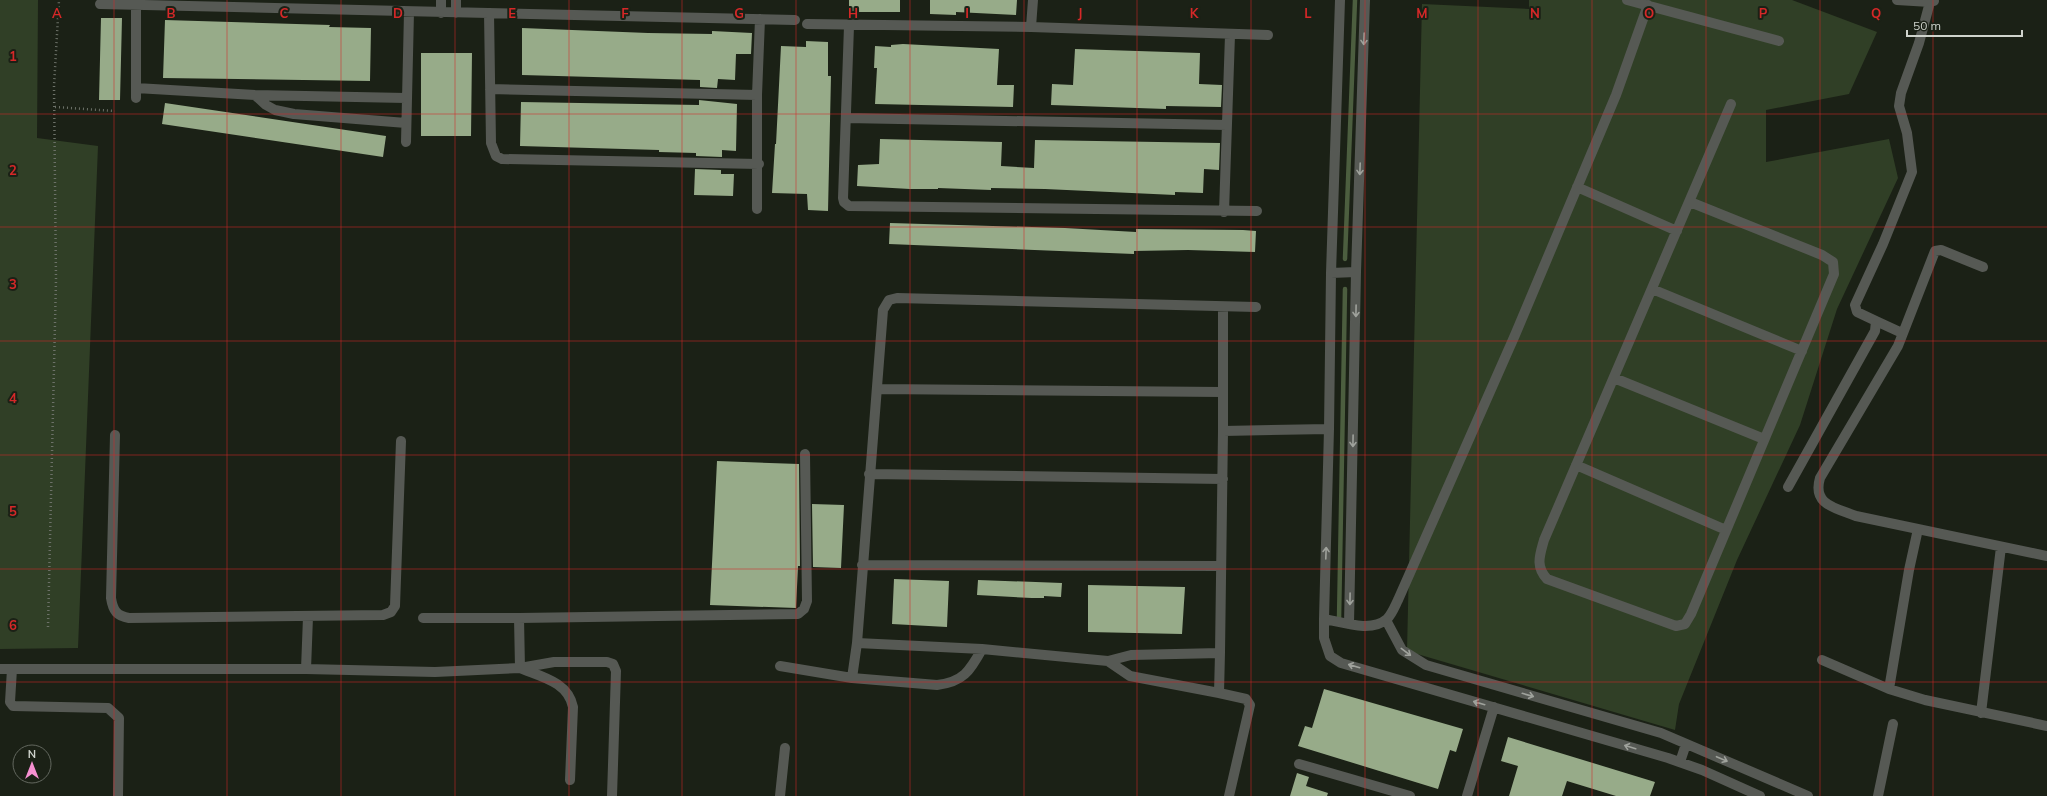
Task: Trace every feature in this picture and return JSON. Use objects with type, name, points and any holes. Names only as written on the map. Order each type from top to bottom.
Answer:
[{"type":"street","points":[[441,0],[441,13]]},
{"type":"street","points":[[456,0],[456,13]]},
{"type":"street","points":[[1031,27],[1032,0]]},
{"type":"street","points":[[1340,0],[1324,619],[1324,638],[1330,656],[1341,662],[1680,762],[1760,796]]},
{"type":"street","points":[[1349,624],[1354,272],[1365,0]]},
{"type":"street","points":[[1627,0],[1780,41]]},
{"type":"street","points":[[1897,0],[1932,1],[1919,44],[1901,93],[1899,106],[1907,133],[1912,172],[1883,244],[1855,305],[1856,312],[1902,333]]},
{"type":"street","points":[[100,4],[795,20]]},
{"type":"street","points":[[136,5],[136,93],[406,98]]},
{"type":"street","points":[[1324,619],[1362,626],[1374,625],[1386,620],[1398,600],[1424,544],[1616,95],[1648,6]]},
{"type":"street","points":[[406,142],[409,12]]},
{"type":"street","points":[[488,13],[491,143],[496,156],[502,160],[758,164]]},
{"type":"street","points":[[758,209],[757,95],[760,19]]},
{"type":"street","points":[[807,24],[849,26],[1031,27],[1230,35],[1268,35]]},
{"type":"street","points":[[849,26],[843,198],[846,204],[853,207],[1257,212]]},
{"type":"street","points":[[1224,212],[1230,35]]},
{"type":"street","points":[[490,89],[757,95]]},
{"type":"street","points":[[254,95],[266,105],[276,110],[294,114],[406,123]]},
{"type":"street","points":[[1690,202],[1822,255],[1833,262],[1834,274],[1691,614],[1685,624],[1676,626],[1547,579],[1540,572],[1539,558],[1544,540],[1731,104]]},
{"type":"street","points":[[846,118],[1227,125]]},
{"type":"street","points":[[1577,187],[1677,231]]},
{"type":"street","points":[[1983,267],[1941,250],[1935,251],[1898,346],[1820,478],[1817,489],[1819,497],[1827,504],[1856,516],[2047,556]]},
{"type":"street","points":[[1333,272],[1354,272]]},
{"type":"street","points":[[1652,289],[1802,351]]},
{"type":"street","points":[[852,678],[857,643],[883,310],[889,300],[897,298],[1256,307]]},
{"type":"street","points":[[1219,693],[1223,480],[1223,307]]},
{"type":"street","points":[[1788,487],[1875,331],[1876,321]]},
{"type":"street","points":[[1614,378],[1764,439]]},
{"type":"street","points":[[878,389],[1222,392]]},
{"type":"street","points":[[1223,431],[1329,430]]},
{"type":"street","points":[[116,435],[111,598],[115,612],[121,617],[130,618],[308,617],[383,615],[391,612],[395,606],[401,441]]},
{"type":"street","points":[[424,618],[798,614],[804,609],[807,601],[806,454]]},
{"type":"street","points":[[1576,465],[1726,530]]},
{"type":"street","points":[[869,474],[1223,480]]},
{"type":"street","points":[[1889,688],[1909,570],[1918,529]]},
{"type":"street","points":[[1981,712],[2001,547]]},
{"type":"street","points":[[862,565],[1221,566]]},
{"type":"street","points":[[306,669],[308,617]]},
{"type":"street","points":[[519,618],[520,668]]},
{"type":"street","points":[[1386,620],[1402,650],[1426,665],[1661,733],[1808,796]]},
{"type":"street","points":[[857,643],[982,649],[1108,661],[1131,655],[1220,653]]},
{"type":"street","points":[[780,666],[852,678],[937,685],[948,684],[960,679],[970,670],[982,649]]},
{"type":"street","points":[[1822,660],[1889,688],[1925,700],[2047,726]]},
{"type":"street","points":[[1108,661],[1130,676],[1246,699],[1250,705],[1229,796]]},
{"type":"street","points":[[0,669],[306,669],[435,672],[520,668],[554,662],[607,662],[613,664],[616,671],[612,796]]},
{"type":"street","points":[[520,668],[557,683],[566,690],[572,699],[570,780]]},
{"type":"street","points":[[12,669],[10,702],[13,706],[108,708],[114,712],[118,718],[119,729],[118,796]]},
{"type":"street","points":[[1467,796],[1494,707]]},
{"type":"street","points":[[1878,796],[1893,724]]},
{"type":"street","points":[[1680,762],[1686,744]]},
{"type":"street","points":[[780,796],[784,748]]},
{"type":"street","points":[[1299,764],[1410,796]]},
{"type":"path","points":[[48,627],[56,280],[55,63],[59,0]]},
{"type":"path","points":[[55,107],[115,110]]},
{"type":"green space","points":[[0,0],[38,0],[37,138],[98,146],[78,648],[0,649]]},
{"type":"green space","points":[[1529,0],[1792,0],[1877,32],[1849,94],[1766,110],[1766,162],[1889,139],[1898,178],[1837,309],[1800,425],[1737,560],[1679,704],[1675,730],[1407,651],[1422,4],[1529,9]]},
{"type":"building","points":[[849,0],[900,0],[900,12],[849,12]]},
{"type":"building","points":[[930,0],[1017,0],[1016,15],[956,12],[956,15],[930,14]]},
{"type":"building","points":[[101,18],[122,18],[120,100],[99,100]]},
{"type":"building","points":[[165,20],[330,25],[329,27],[371,28],[370,81],[163,78]]},
{"type":"building","points":[[522,28],[648,33],[712,34],[712,31],[752,33],[751,54],[736,54],[735,80],[718,79],[717,88],[700,87],[700,80],[522,75]]},
{"type":"building","points":[[806,41],[828,42],[828,76],[831,76],[828,211],[808,210],[807,194],[772,193],[781,46],[806,47]]},
{"type":"building","points":[[903,44],[999,49],[997,85],[1014,85],[1013,107],[875,104],[877,68],[874,68],[875,46],[891,47],[891,45]]},
{"type":"building","points":[[1075,49],[1200,53],[1199,84],[1222,85],[1221,107],[1166,106],[1166,109],[1051,105],[1052,84],[1073,85]]},
{"type":"building","points":[[421,53],[472,53],[471,136],[421,136]]},
{"type":"building","points":[[699,100],[737,104],[736,151],[722,150],[722,157],[696,156],[696,153],[659,152],[659,150],[520,146],[521,102],[699,105]]},
{"type":"building","points":[[165,103],[386,136],[383,157],[162,124]]},
{"type":"building","points":[[880,139],[1002,142],[1001,166],[1034,168],[1035,140],[1220,143],[1219,170],[1204,169],[1203,193],[1175,192],[1175,195],[1045,189],[910,189],[857,186],[858,165],[879,164]]},
{"type":"building","points":[[695,169],[721,170],[721,174],[734,174],[733,196],[694,195]]},
{"type":"building","points":[[890,223],[1065,228],[1136,232],[1136,229],[1256,231],[1255,252],[1188,250],[1134,251],[1134,254],[889,244]]},
{"type":"building","points":[[717,461],[799,464],[800,566],[798,566],[796,608],[710,605]]},
{"type":"building","points":[[812,504],[844,505],[841,568],[813,567]]},
{"type":"building","points":[[894,579],[949,581],[947,627],[892,624]]},
{"type":"building","points":[[978,580],[1062,583],[1061,597],[1044,596],[1044,598],[1032,598],[977,595]]},
{"type":"building","points":[[1088,585],[1185,587],[1182,634],[1088,632]]},
{"type":"building","points":[[1324,689],[1463,729],[1456,752],[1450,750],[1438,789],[1298,746],[1305,726],[1312,728]]},
{"type":"building","points":[[1508,737],[1655,782],[1650,796],[1616,796],[1567,781],[1562,796],[1509,796],[1518,766],[1501,761]]},
{"type":"building","points":[[1297,773],[1309,777],[1306,786],[1328,793],[1327,796],[1290,796]]},
{"type":"waterway","points":[[1345,259],[1355,0]]},
{"type":"waterway","points":[[1339,620],[1345,289]]}]
